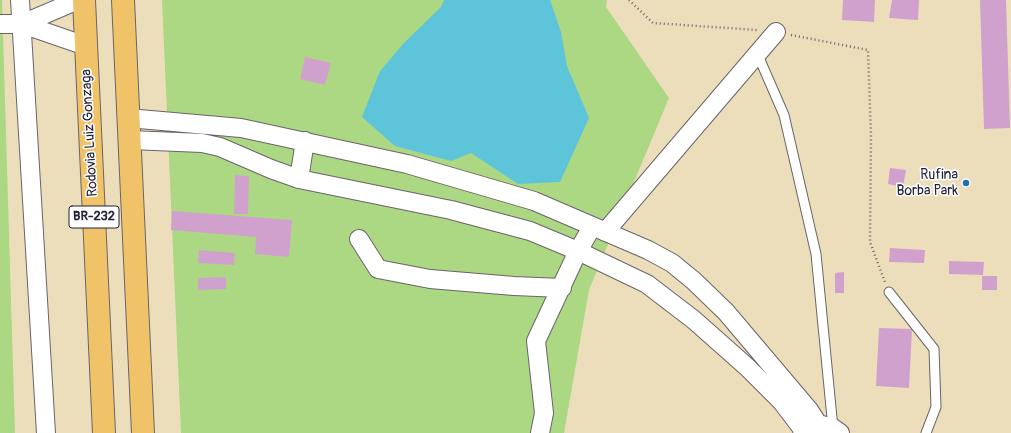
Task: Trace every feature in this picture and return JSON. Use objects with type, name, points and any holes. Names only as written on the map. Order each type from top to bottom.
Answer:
[{"type":"highway","name":"Rodovia Luiz Gonzaga","points":[[84,0],[104,433]]},
{"type":"highway","name":"BR-232","points":[[123,0],[143,433]]},
{"type":"street","points":[[20,0],[46,433]]},
{"type":"street","points":[[22,24],[78,0]]},
{"type":"street","points":[[0,24],[22,24],[86,46]]},
{"type":"street","points":[[540,433],[544,413],[536,341],[578,251],[776,32]]},
{"type":"street","points":[[128,118],[241,128],[407,164],[534,201],[648,250],[672,263],[694,281],[726,312],[828,430]]},
{"type":"street","points":[[130,140],[202,143],[220,147],[271,169],[299,179],[451,210],[530,231],[578,251],[647,284],[694,320],[747,367],[782,402],[801,427],[803,433]]},
{"type":"street","points":[[299,179],[305,141]]},
{"type":"street","points":[[359,239],[378,269],[430,279],[514,286],[562,288]]},
{"type":"lane","points":[[757,53],[784,115],[816,254],[828,430]]},
{"type":"lane","points":[[889,292],[934,349],[936,407],[926,433]]},
{"type":"path","points":[[629,0],[653,24],[776,32],[868,50],[871,136],[870,242],[889,292]]},
{"type":"green space","points":[[0,0],[2,0],[15,433],[0,433]]},
{"type":"green space","points":[[162,0],[607,0],[606,7],[669,98],[589,290],[564,433],[181,433]]},
{"type":"water","points":[[444,0],[550,0],[561,32],[567,66],[589,118],[560,182],[518,184],[471,153],[451,161],[395,146],[362,117],[380,71],[404,43],[441,7]]},
{"type":"building","points":[[843,0],[875,0],[874,22],[842,20]]},
{"type":"building","points":[[892,0],[919,0],[918,20],[889,18]]},
{"type":"building","points":[[980,0],[1006,0],[1010,128],[984,129]]},
{"type":"building","points":[[305,57],[331,63],[325,85],[300,79]]},
{"type":"building","points":[[890,168],[906,170],[903,187],[888,184]]},
{"type":"building","points":[[235,175],[249,176],[248,214],[234,214]]},
{"type":"building","points":[[172,211],[292,220],[289,257],[255,254],[256,237],[171,230]]},
{"type":"building","points":[[890,248],[925,250],[924,263],[889,262]]},
{"type":"building","points":[[199,250],[235,253],[234,265],[198,263]]},
{"type":"building","points":[[949,261],[984,262],[983,275],[949,274]]},
{"type":"building","points":[[844,272],[844,293],[835,293],[835,273]]},
{"type":"building","points":[[982,276],[997,276],[997,290],[982,290]]},
{"type":"building","points":[[226,277],[226,289],[198,290],[198,278]]},
{"type":"building","points":[[879,328],[912,329],[909,388],[876,386]]},
{"type":"place","name":"Rufina Borba Park","points":[[966,183]]}]
